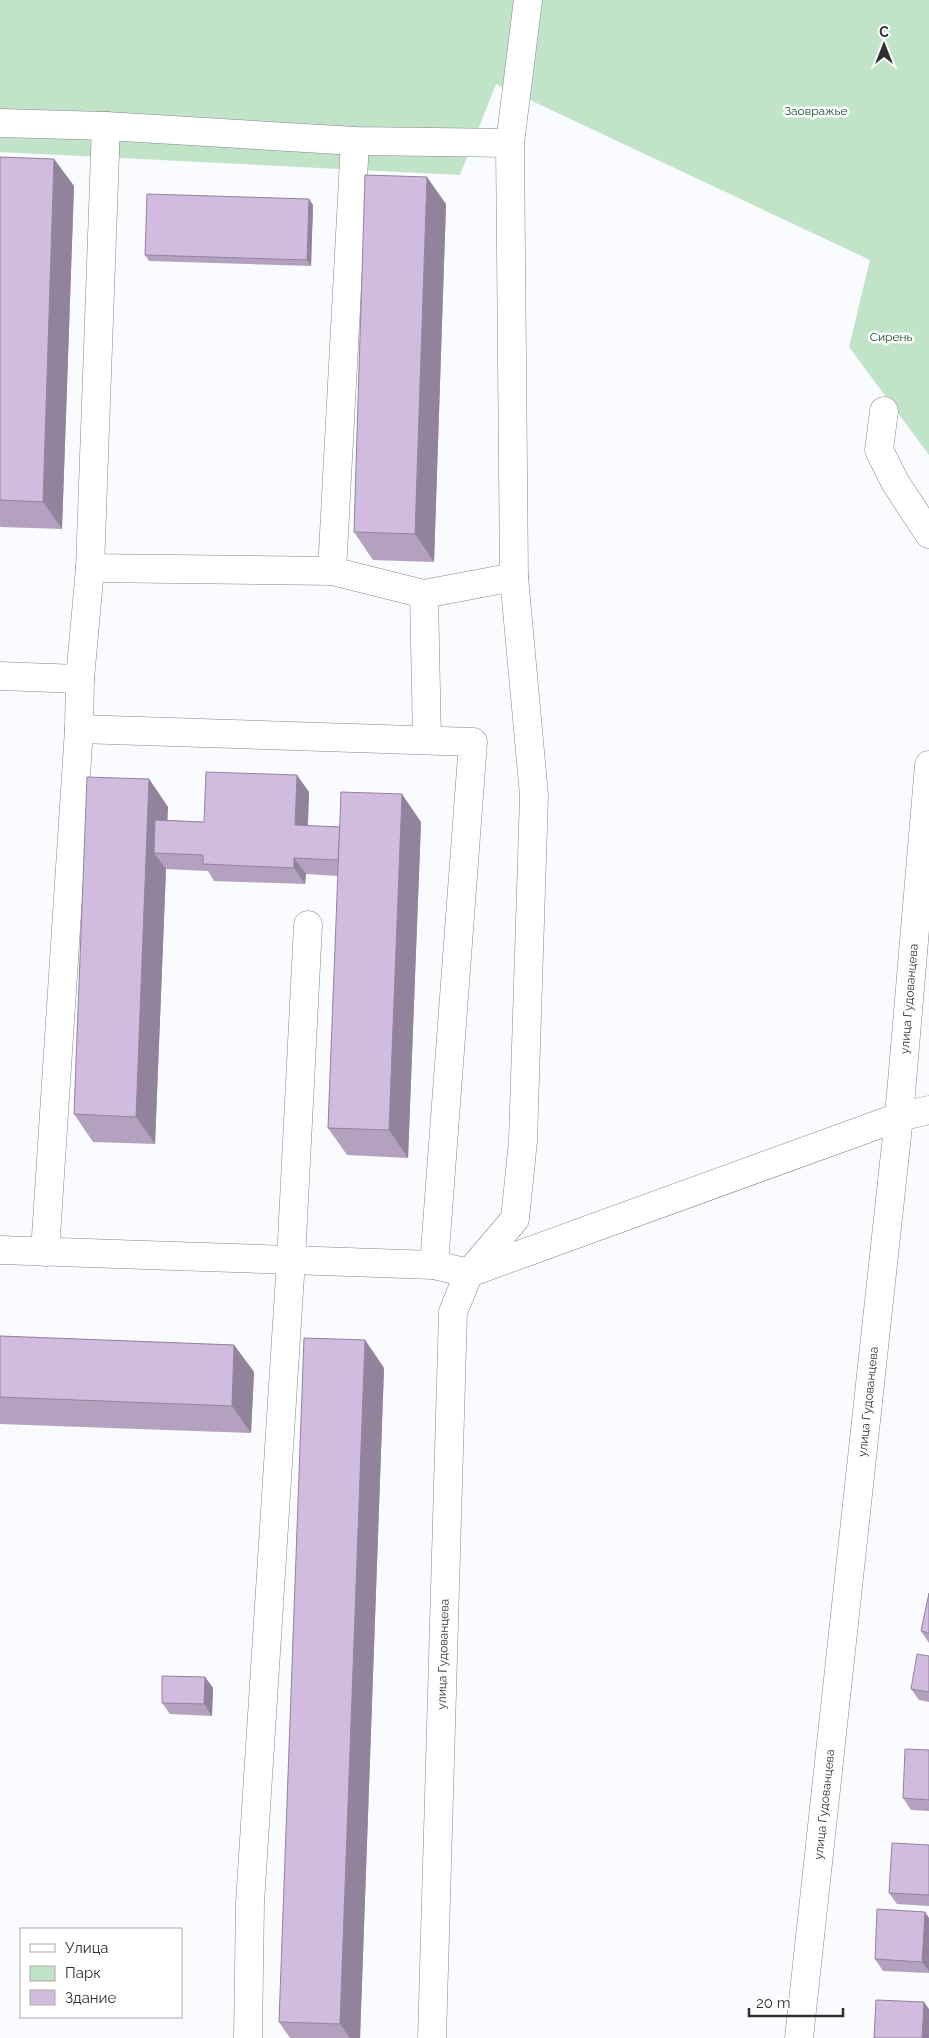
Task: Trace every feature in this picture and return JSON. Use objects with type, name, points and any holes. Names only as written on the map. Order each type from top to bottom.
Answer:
[{"type":"street","name":"улица Гудованцева","points":[[432,2038],[453,1312],[469,1273],[515,1219],[523,1141],[534,795],[514,577],[510,143],[528,0]]},
{"type":"street","points":[[0,123],[106,126],[354,141],[510,143]]},
{"type":"street","points":[[45,1252],[79,729],[80,679],[90,568],[106,126]]},
{"type":"street","points":[[332,571],[354,141]]},
{"type":"street","points":[[884,411],[879,450],[895,482],[929,534]]},
{"type":"street","points":[[90,568],[332,571],[424,594],[514,577]]},
{"type":"street","points":[[424,594],[427,740]]},
{"type":"street","points":[[0,676],[80,679]]},
{"type":"street","points":[[79,729],[473,742],[434,1265]]},
{"type":"street","name":"улица Гудованцева","points":[[799,2038],[899,1117],[929,766]]},
{"type":"street","points":[[248,2038],[250,1903],[292,1260],[308,925]]},
{"type":"street","points":[[0,1250],[434,1265],[469,1273],[899,1117],[929,1110]]},
{"type":"green space","points":[[0,0],[929,0],[929,455],[849,347],[870,260],[496,84],[460,175],[0,152]]},
{"type":"building","points":[[0,157],[54,159],[43,502],[0,500]]},
{"type":"building","points":[[365,175],[427,177],[415,534],[354,532]]},
{"type":"building","points":[[147,194],[309,199],[307,260],[145,255]]},
{"type":"building","points":[[206,772],[297,775],[295,825],[340,827],[338,860],[294,858],[294,868],[203,864],[203,855],[154,853],[155,820],[204,822]]},
{"type":"building","points":[[87,777],[149,779],[136,1117],[74,1114]]},
{"type":"building","points":[[341,792],[402,794],[389,1130],[328,1128]]},
{"type":"building","points":[[0,1336],[234,1345],[232,1406],[0,1397]]},
{"type":"building","points":[[304,1338],[365,1340],[340,2024],[279,2022]]},
{"type":"building","points":[[929,1593],[929,1633],[921,1631]]},
{"type":"building","points":[[917,1654],[929,1656],[929,1692],[911,1689]]},
{"type":"building","points":[[162,1676],[205,1677],[204,1704],[162,1703]]},
{"type":"building","points":[[905,1749],[929,1750],[929,1800],[903,1798]]},
{"type":"building","points":[[892,1843],[929,1845],[929,1895],[889,1893]]},
{"type":"building","points":[[877,1909],[925,1912],[922,1962],[875,1959]]},
{"type":"building","points":[[876,2000],[924,2002],[922,2038],[874,2038]]},
{"type":"park label","name":"Заовражье","points":[[816,111]]},
{"type":"park label","name":"Сирень","points":[[891,337]]}]
